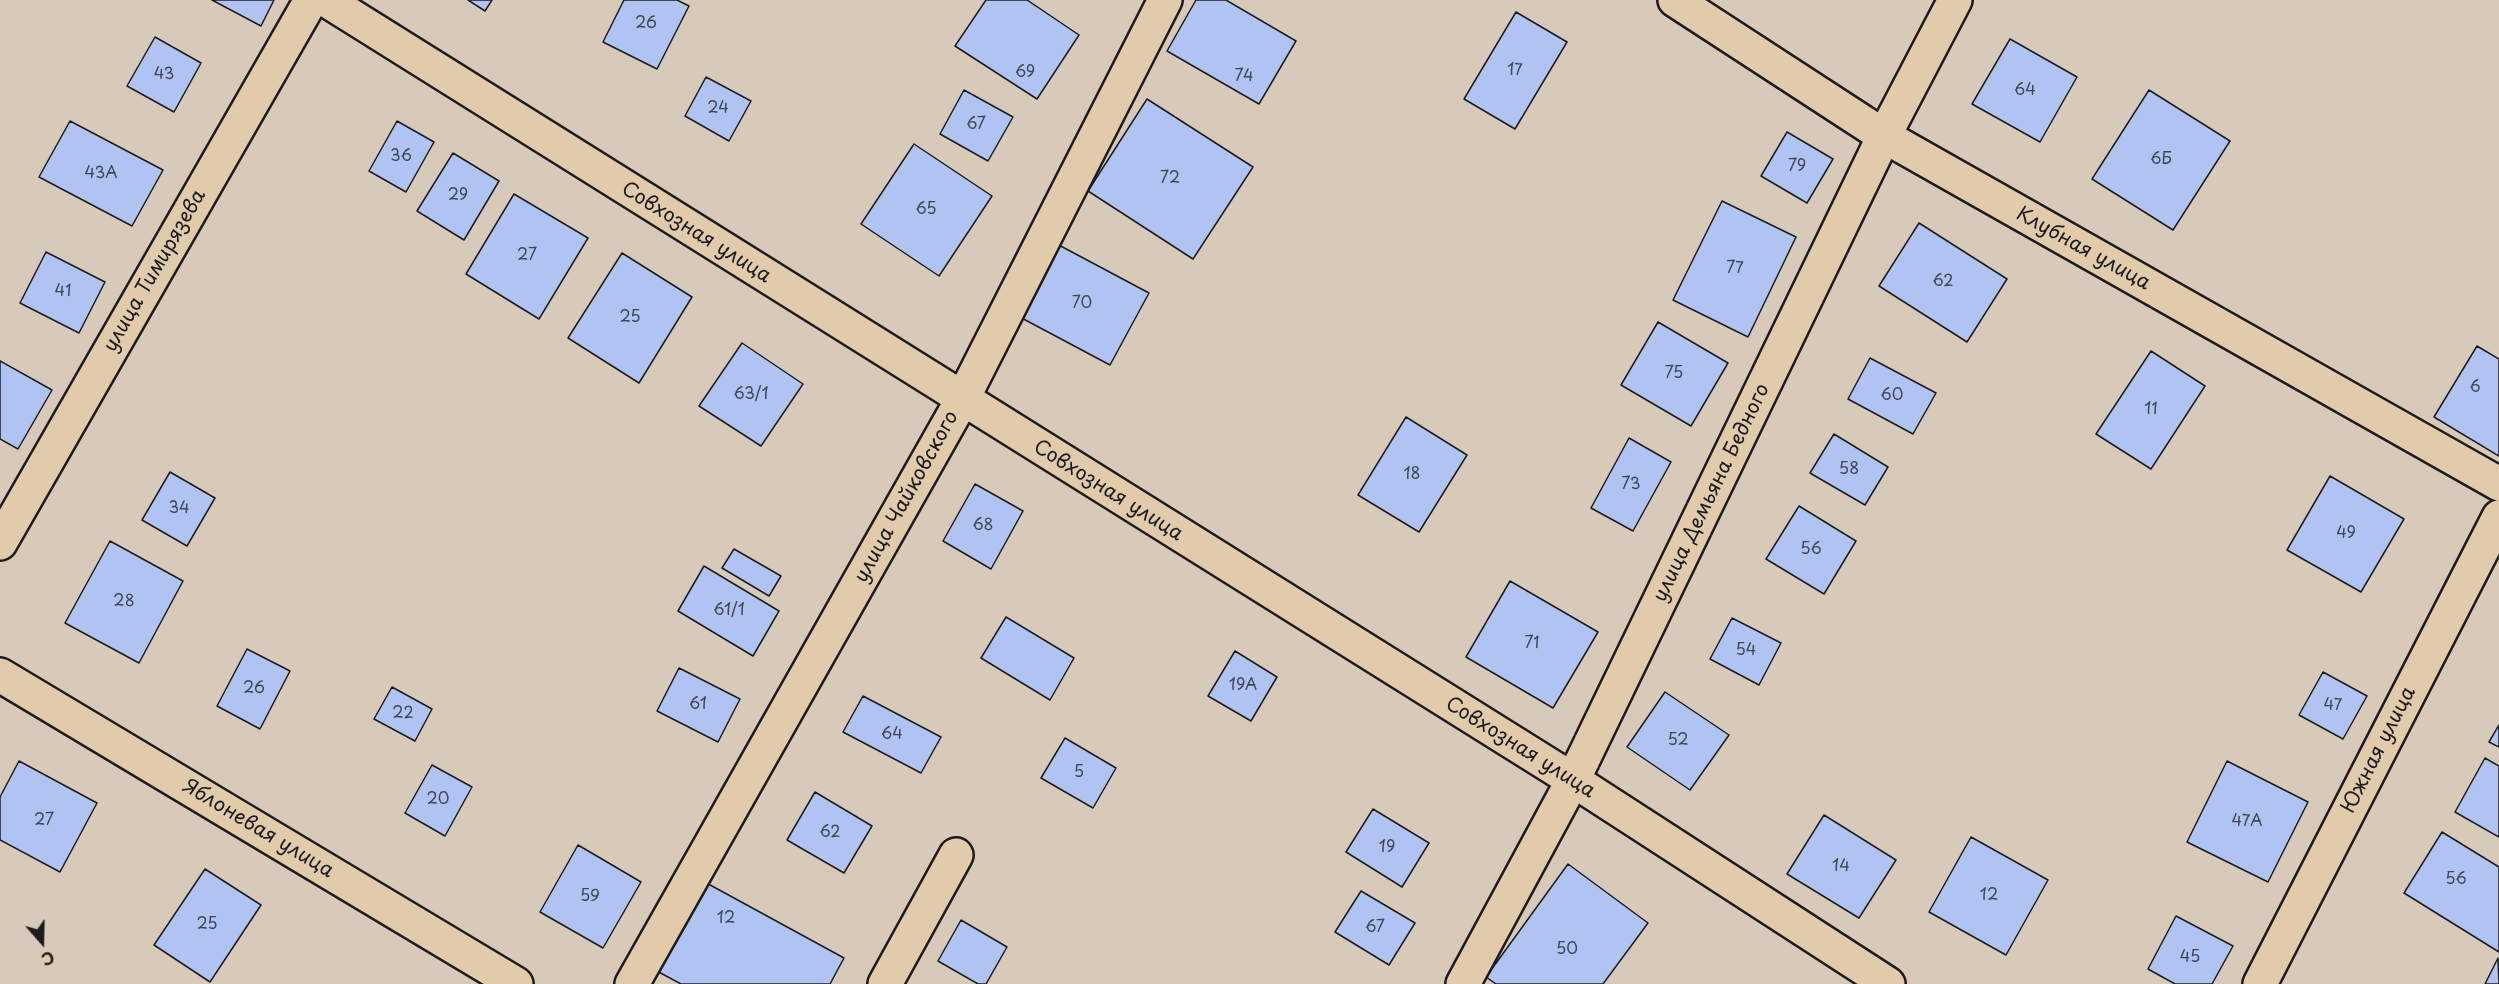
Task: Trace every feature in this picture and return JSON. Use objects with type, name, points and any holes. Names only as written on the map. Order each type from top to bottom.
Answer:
[{"type":"street","name":"улица Тимирязева","points":[[0,543],[311,0]]},
{"type":"street","name":"Совхозная улица","points":[[326,0],[962,400],[1574,780],[1888,984]]},
{"type":"street","name":"улица Чайковского","points":[[632,984],[962,400],[1165,0]]},
{"type":"street","name":"Клубная улица","points":[[1675,0],[1884,136],[2499,484]]},
{"type":"street","name":"улица Демьяна Бедного","points":[[1463,984],[1574,780],[1884,136],[1955,0]]},
{"type":"street","name":"Южная улица","points":[[2260,984],[2499,517]]},
{"type":"street","name":"Яблоневая улица","points":[[0,675],[516,984]]},
{"type":"street","points":[[885,984],[956,855]]},
{"type":"building","points":[[212,0],[274,0],[261,26]]},
{"type":"building","points":[[468,0],[492,0],[485,11]]},
{"type":"building","points":[[624,0],[677,0],[689,6],[657,69],[603,42]]},
{"type":"building","points":[[986,0],[1027,0],[1079,35],[1037,99],[955,46]]},
{"type":"building","points":[[1196,0],[1226,0],[1296,41],[1259,104],[1167,51]]},
{"type":"building","points":[[1516,12],[1567,42],[1515,129],[1464,99]]},
{"type":"building","points":[[155,37],[201,63],[174,112],[127,86]]},
{"type":"building","points":[[2010,39],[2077,77],[2040,142],[1972,104]]},
{"type":"building","points":[[706,77],[751,101],[729,141],[685,116]]},
{"type":"building","points":[[964,90],[1013,117],[988,161],[940,134]]},
{"type":"building","points":[[2149,90],[2230,141],[2173,230],[2092,179]]},
{"type":"building","points":[[1147,99],[1253,167],[1193,259],[1088,191]]},
{"type":"building","points":[[70,121],[163,170],[132,226],[39,177]]},
{"type":"building","points":[[397,121],[434,142],[406,192],[369,171]]},
{"type":"building","points":[[1787,132],[1833,159],[1807,203],[1761,176]]},
{"type":"building","points":[[914,144],[992,196],[939,276],[861,224]]},
{"type":"building","points":[[453,153],[499,181],[464,240],[417,211]]},
{"type":"building","points":[[514,194],[588,238],[539,319],[466,274]]},
{"type":"building","points":[[1722,201],[1796,237],[1748,337],[1673,300]]},
{"type":"building","points":[[1919,223],[2007,279],[1967,342],[1879,286]]},
{"type":"building","points":[[1055,243],[1149,293],[1110,365],[1016,315]]},
{"type":"building","points":[[46,252],[105,282],[79,333],[20,303]]},
{"type":"building","points":[[622,253],[692,297],[639,383],[568,338]]},
{"type":"building","points":[[1658,322],[1728,363],[1691,426],[1621,385]]},
{"type":"building","points":[[742,343],[803,384],[761,446],[699,406]]},
{"type":"building","points":[[2477,346],[2499,359],[2499,456],[2434,417]]},
{"type":"building","points":[[2151,351],[2205,386],[2151,469],[2096,434]]},
{"type":"building","points":[[1870,358],[1936,393],[1913,434],[1848,399]]},
{"type":"building","points":[[0,361],[52,390],[18,449],[0,439]]},
{"type":"building","points":[[1406,417],[1467,455],[1419,532],[1358,495]]},
{"type":"building","points":[[1834,434],[1888,467],[1865,505],[1810,473]]},
{"type":"building","points":[[1629,438],[1671,462],[1633,531],[1591,508]]},
{"type":"building","points":[[170,472],[215,498],[187,546],[142,520]]},
{"type":"building","points":[[2330,476],[2404,519],[2361,592],[2287,550]]},
{"type":"building","points":[[975,484],[1023,511],[991,569],[943,541]]},
{"type":"building","points":[[1799,506],[1856,541],[1824,594],[1766,559]]},
{"type":"building","points":[[110,541],[183,581],[139,663],[65,623]]},
{"type":"building","points":[[734,549],[781,576],[769,596],[722,568]]},
{"type":"building","points":[[704,566],[779,611],[753,656],[678,611]]},
{"type":"building","points":[[1510,581],[1598,632],[1553,708],[1466,657]]},
{"type":"building","points":[[1006,617],[1074,658],[1050,700],[981,658]]},
{"type":"building","points":[[1732,618],[1781,643],[1759,685],[1710,659]]},
{"type":"building","points":[[247,649],[290,671],[260,729],[217,706]]},
{"type":"building","points":[[1235,651],[1277,677],[1251,721],[1208,696]]},
{"type":"building","points":[[679,668],[740,699],[718,742],[657,711]]},
{"type":"building","points":[[2323,672],[2367,696],[2343,739],[2299,715]]},
{"type":"building","points":[[392,687],[432,709],[415,741],[374,719]]},
{"type":"building","points":[[1665,692],[1729,735],[1690,790],[1627,747]]},
{"type":"building","points":[[863,696],[941,737],[921,773],[843,732]]},
{"type":"building","points":[[2499,725],[2499,747],[2489,742]]},
{"type":"building","points":[[1065,738],[1116,768],[1093,808],[1041,778]]},
{"type":"building","points":[[2485,758],[2499,766],[2499,837],[2455,812]]},
{"type":"building","points":[[19,761],[97,803],[60,872],[0,840],[0,797]]},
{"type":"building","points":[[2227,761],[2308,802],[2268,882],[2187,842]]},
{"type":"building","points":[[432,765],[472,787],[445,836],[405,813]]},
{"type":"building","points":[[815,792],[872,826],[844,873],[787,840]]},
{"type":"building","points":[[1373,809],[1429,843],[1402,887],[1346,852]]},
{"type":"building","points":[[1824,815],[1896,860],[1859,918],[1787,874]]},
{"type":"building","points":[[2442,832],[2499,867],[2499,952],[2404,893]]},
{"type":"building","points":[[1971,837],[2048,880],[2006,955],[1929,912]]},
{"type":"building","points":[[578,845],[641,882],[603,948],[540,912]]},
{"type":"building","points":[[1568,864],[1648,923],[1603,984],[1496,984],[1486,977]]},
{"type":"building","points":[[205,869],[261,905],[210,982],[154,945]]},
{"type":"building","points":[[701,880],[844,958],[830,984],[681,984],[653,969]]},
{"type":"building","points":[[1361,891],[1415,923],[1389,965],[1335,932]]},
{"type":"building","points":[[2176,916],[2233,946],[2212,984],[2175,984],[2148,969]]},
{"type":"building","points":[[961,920],[1007,947],[986,984],[978,984],[938,961]]},
{"type":"building","points":[[2498,958],[2499,984],[2485,984]]}]
